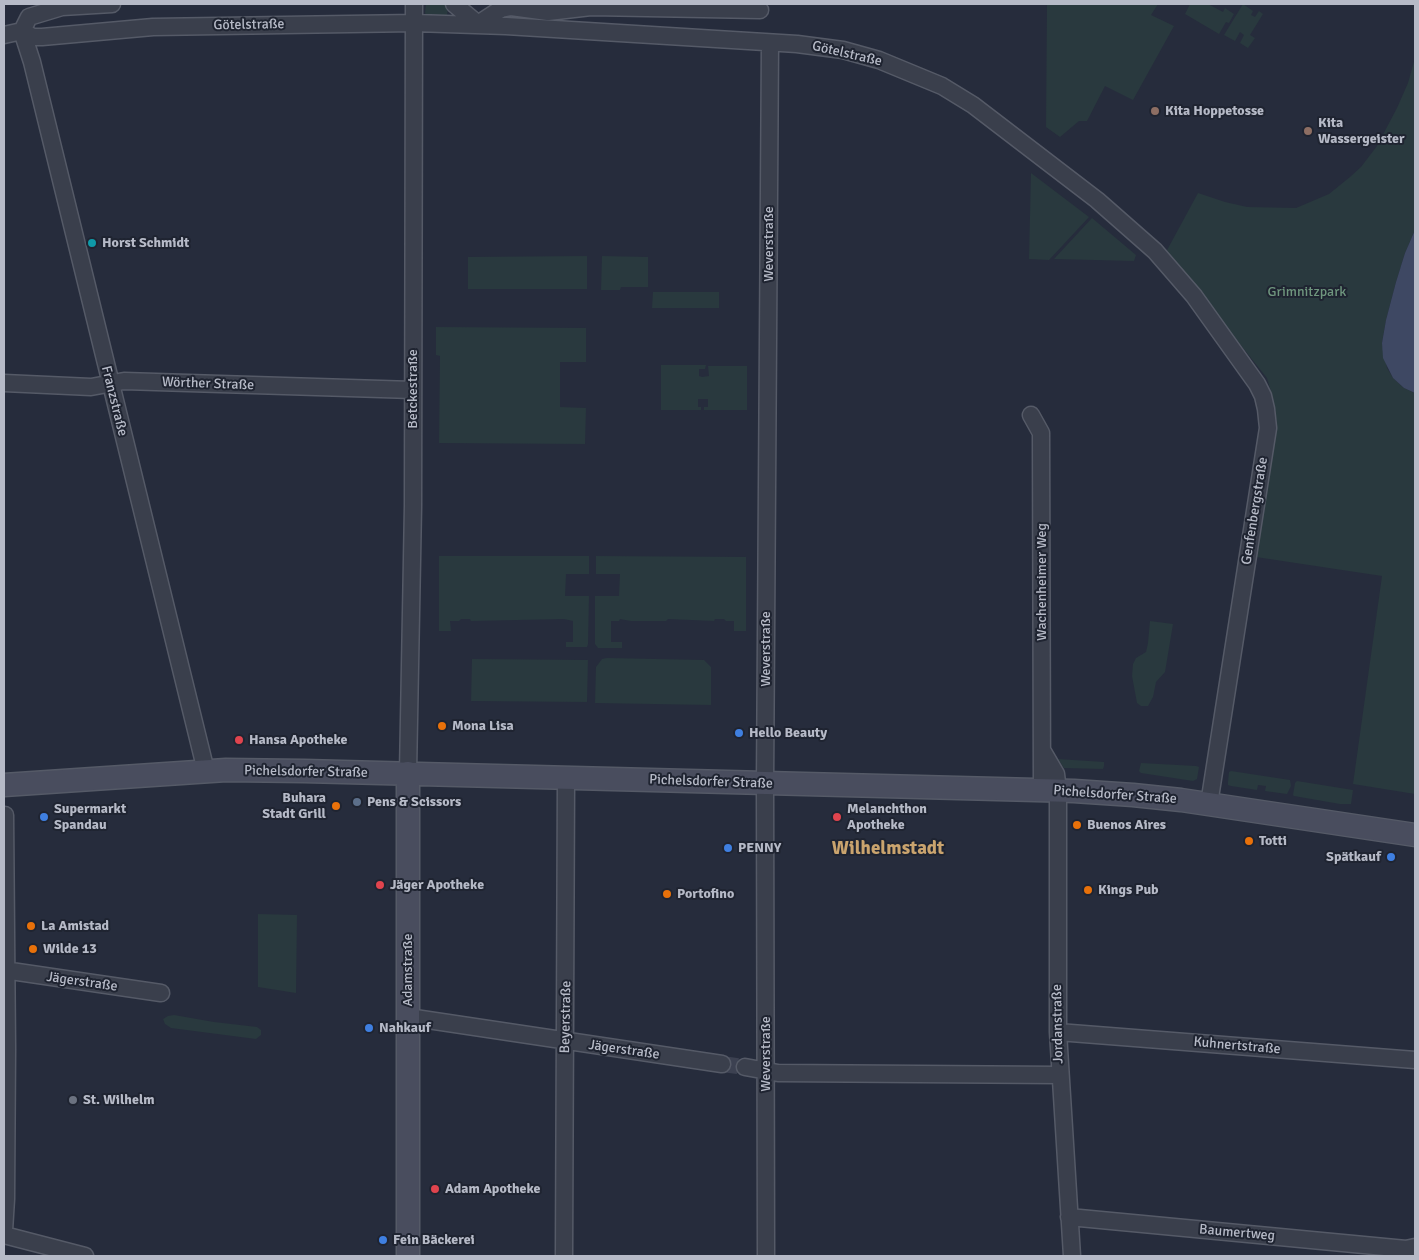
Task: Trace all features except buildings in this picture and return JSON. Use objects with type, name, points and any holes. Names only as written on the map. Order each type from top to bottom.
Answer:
[{"type":"street","points":[[22,31],[29,17],[62,7],[112,4]]},
{"type":"street","name":"Betckestraße","points":[[408,774],[413,390],[414,4]]},
{"type":"street","points":[[454,4],[478,24],[501,9],[511,7],[548,12],[591,7],[760,10]]},
{"type":"street","name":"Götelstraße","points":[[4,35],[22,31],[32,37],[42,37],[153,27],[415,23],[478,24],[797,44],[843,50],[879,60],[942,86],[972,105],[1097,200],[1155,251]]},
{"type":"street","name":"Franzstraße","points":[[22,31],[32,62],[206,770]]},
{"type":"street","name":"Weverstraße","points":[[766,1256],[765,783],[770,43]]},
{"type":"street","name":"Genfenbergstraße","points":[[1155,251],[1187,286],[1257,384],[1263,396],[1268,428],[1209,804]]},
{"type":"street","name":"Wörther Straße","points":[[4,383],[91,387],[127,381],[413,390]]},
{"type":"street","name":"Wachenheimer Weg","points":[[1032,415],[1041,433],[1042,750],[1056,774],[1050,790]]},
{"type":"street","name":"Pichelsdorfer Straße","points":[[4,785],[206,770],[1050,790],[1133,794],[1415,835]]},
{"type":"street","name":"Adamstraße","points":[[408,774],[408,1256]]},
{"type":"street","name":"Beyerstraße","points":[[564,1256],[566,778]]},
{"type":"street","name":"Jordanstraße","points":[[1050,790],[1060,1075],[1072,1256]]},
{"type":"street","points":[[4,1231],[6,1199],[5,816]]},
{"type":"street","name":"Jägerstraße","points":[[6,971],[161,993]]},
{"type":"street","name":"Jägerstraße","points":[[408,1017],[722,1064]]},
{"type":"street","name":"Kuhnertstraße","points":[[1058,1032],[1415,1060]]},
{"type":"street","points":[[745,1067],[778,1073],[1060,1075]]},
{"type":"street","name":"Baumertweg","points":[[1069,1217],[1411,1248]]},
{"type":"street","points":[[4,1235],[85,1256]]},
{"type":"green space","points":[[426,4],[446,4],[448,8],[447,15],[444,17],[427,17],[425,13]]},
{"type":"green space","points":[[1047,4],[1158,4],[1151,15],[1174,26],[1133,100],[1105,86],[1087,121],[1079,121],[1060,137],[1046,127]]},
{"type":"green space","points":[[1190,4],[1208,4],[1223,12],[1225,8],[1234,14],[1229,23],[1226,22],[1219,34],[1185,14]]},
{"type":"green space","points":[[1243,4],[1253,11],[1251,15],[1255,17],[1259,11],[1263,14],[1250,35],[1255,38],[1248,48],[1240,43],[1244,35],[1240,32],[1235,41],[1224,35]]},
{"type":"green space","name":"Grimnitzpark","points":[[1415,58],[1415,230],[1396,282],[1382,343],[1387,368],[1393,378],[1404,388],[1415,393],[1415,794],[1353,784],[1382,576],[1256,557],[1277,426],[1274,402],[1267,378],[1166,252],[1198,193],[1247,207],[1296,208],[1329,194],[1361,167],[1377,146],[1408,83]]},
{"type":"green space","points":[[1031,173],[1089,217],[1049,260],[1029,259]]},
{"type":"green space","points":[[1092,218],[1136,255],[1134,261],[1054,259]]},
{"type":"green space","points":[[587,256],[587,289],[468,289],[468,257]]},
{"type":"green space","points":[[602,256],[648,257],[648,287],[621,287],[620,290],[601,290]]},
{"type":"green space","points":[[653,292],[719,292],[719,308],[652,308]]},
{"type":"green space","points":[[436,327],[586,328],[586,362],[560,362],[560,407],[586,408],[585,444],[439,443],[440,356],[436,355]]},
{"type":"green space","points":[[661,365],[706,365],[705,369],[699,369],[699,376],[702,377],[709,376],[708,366],[747,366],[747,410],[704,410],[704,407],[708,407],[708,399],[698,399],[698,407],[701,407],[701,410],[661,410]]},
{"type":"green space","points":[[439,556],[589,556],[589,574],[566,574],[565,596],[589,596],[587,647],[566,647],[566,642],[573,642],[573,621],[564,619],[471,621],[470,619],[461,619],[459,621],[450,621],[451,631],[439,631]]},
{"type":"green space","points":[[596,556],[746,557],[746,631],[734,631],[734,621],[726,621],[724,619],[715,619],[714,621],[668,619],[666,621],[631,621],[620,619],[619,621],[611,621],[611,642],[622,642],[622,648],[598,648],[595,644],[595,596],[619,596],[620,574],[596,574]]},
{"type":"green space","points":[[1150,621],[1173,624],[1165,672],[1156,682],[1153,697],[1148,706],[1141,706],[1137,703],[1132,676],[1133,664],[1136,658],[1146,652]]},
{"type":"green space","points":[[472,659],[588,660],[587,702],[471,701]]},
{"type":"green space","points":[[602,659],[704,660],[711,667],[711,705],[595,703],[596,667]]},
{"type":"green space","points":[[1058,759],[1104,762],[1104,766],[1103,769],[1064,768]]},
{"type":"green space","points":[[1141,763],[1196,766],[1199,767],[1197,779],[1193,781],[1141,773],[1139,771]]},
{"type":"green space","points":[[1229,772],[1290,780],[1291,786],[1287,794],[1265,791],[1266,786],[1258,785],[1257,790],[1231,786],[1228,785],[1228,782]]},
{"type":"green space","points":[[1297,781],[1353,790],[1351,804],[1340,804],[1294,796],[1295,783]]},
{"type":"green space","points":[[258,914],[297,915],[296,993],[258,987]]},
{"type":"green space","points":[[174,1015],[257,1027],[261,1030],[261,1035],[256,1039],[171,1028],[165,1024],[163,1019]]},
{"type":"water","points":[[1415,230],[1415,393],[1404,388],[1393,378],[1383,358],[1382,343],[1396,282]]},
{"type":"tunnel","points":[[722,1064],[745,1067]]},
{"type":"place","name":"Kita Hoppetosse","points":[[1155,111]]},
{"type":"place","name":"Kita Wassergeister","points":[[1308,131]]},
{"type":"place","name":"Horst Schmidt","points":[[92,243]]},
{"type":"place","name":"Mona Lisa","points":[[442,726]]},
{"type":"place","name":"Hello Beauty","points":[[739,733]]},
{"type":"place","name":"Hansa Apotheke","points":[[239,740]]},
{"type":"place","name":"Pens & Scissors","points":[[357,802]]},
{"type":"place","name":"Buhara Stadt Grill","points":[[336,806]]},
{"type":"place","name":"Supermarkt Spandau","points":[[44,817]]},
{"type":"place","name":"Melanchthon Apotheke","points":[[837,817]]},
{"type":"place","name":"Buenos Aires","points":[[1077,825]]},
{"type":"place","name":"Totti","points":[[1249,841]]},
{"type":"place","name":"PENNY","points":[[728,848]]},
{"type":"place","name":"Spätkauf","points":[[1391,857]]},
{"type":"place","name":"Jäger Apotheke","points":[[380,885]]},
{"type":"place","name":"Kings Pub","points":[[1088,890]]},
{"type":"place","name":"Portofino","points":[[667,894]]},
{"type":"place","name":"La Amistad","points":[[31,926]]},
{"type":"place","name":"Wilde 13","points":[[33,949]]},
{"type":"place","name":"Nahkauf","points":[[369,1028]]},
{"type":"place","name":"St. Wilhelm","points":[[73,1100]]},
{"type":"place","name":"Adam Apotheke","points":[[435,1189]]},
{"type":"place","name":"Fein Bäckerei","points":[[383,1240]]},
{"type":"district","name":"Wilhelmstadt","points":[[888,849]]}]
